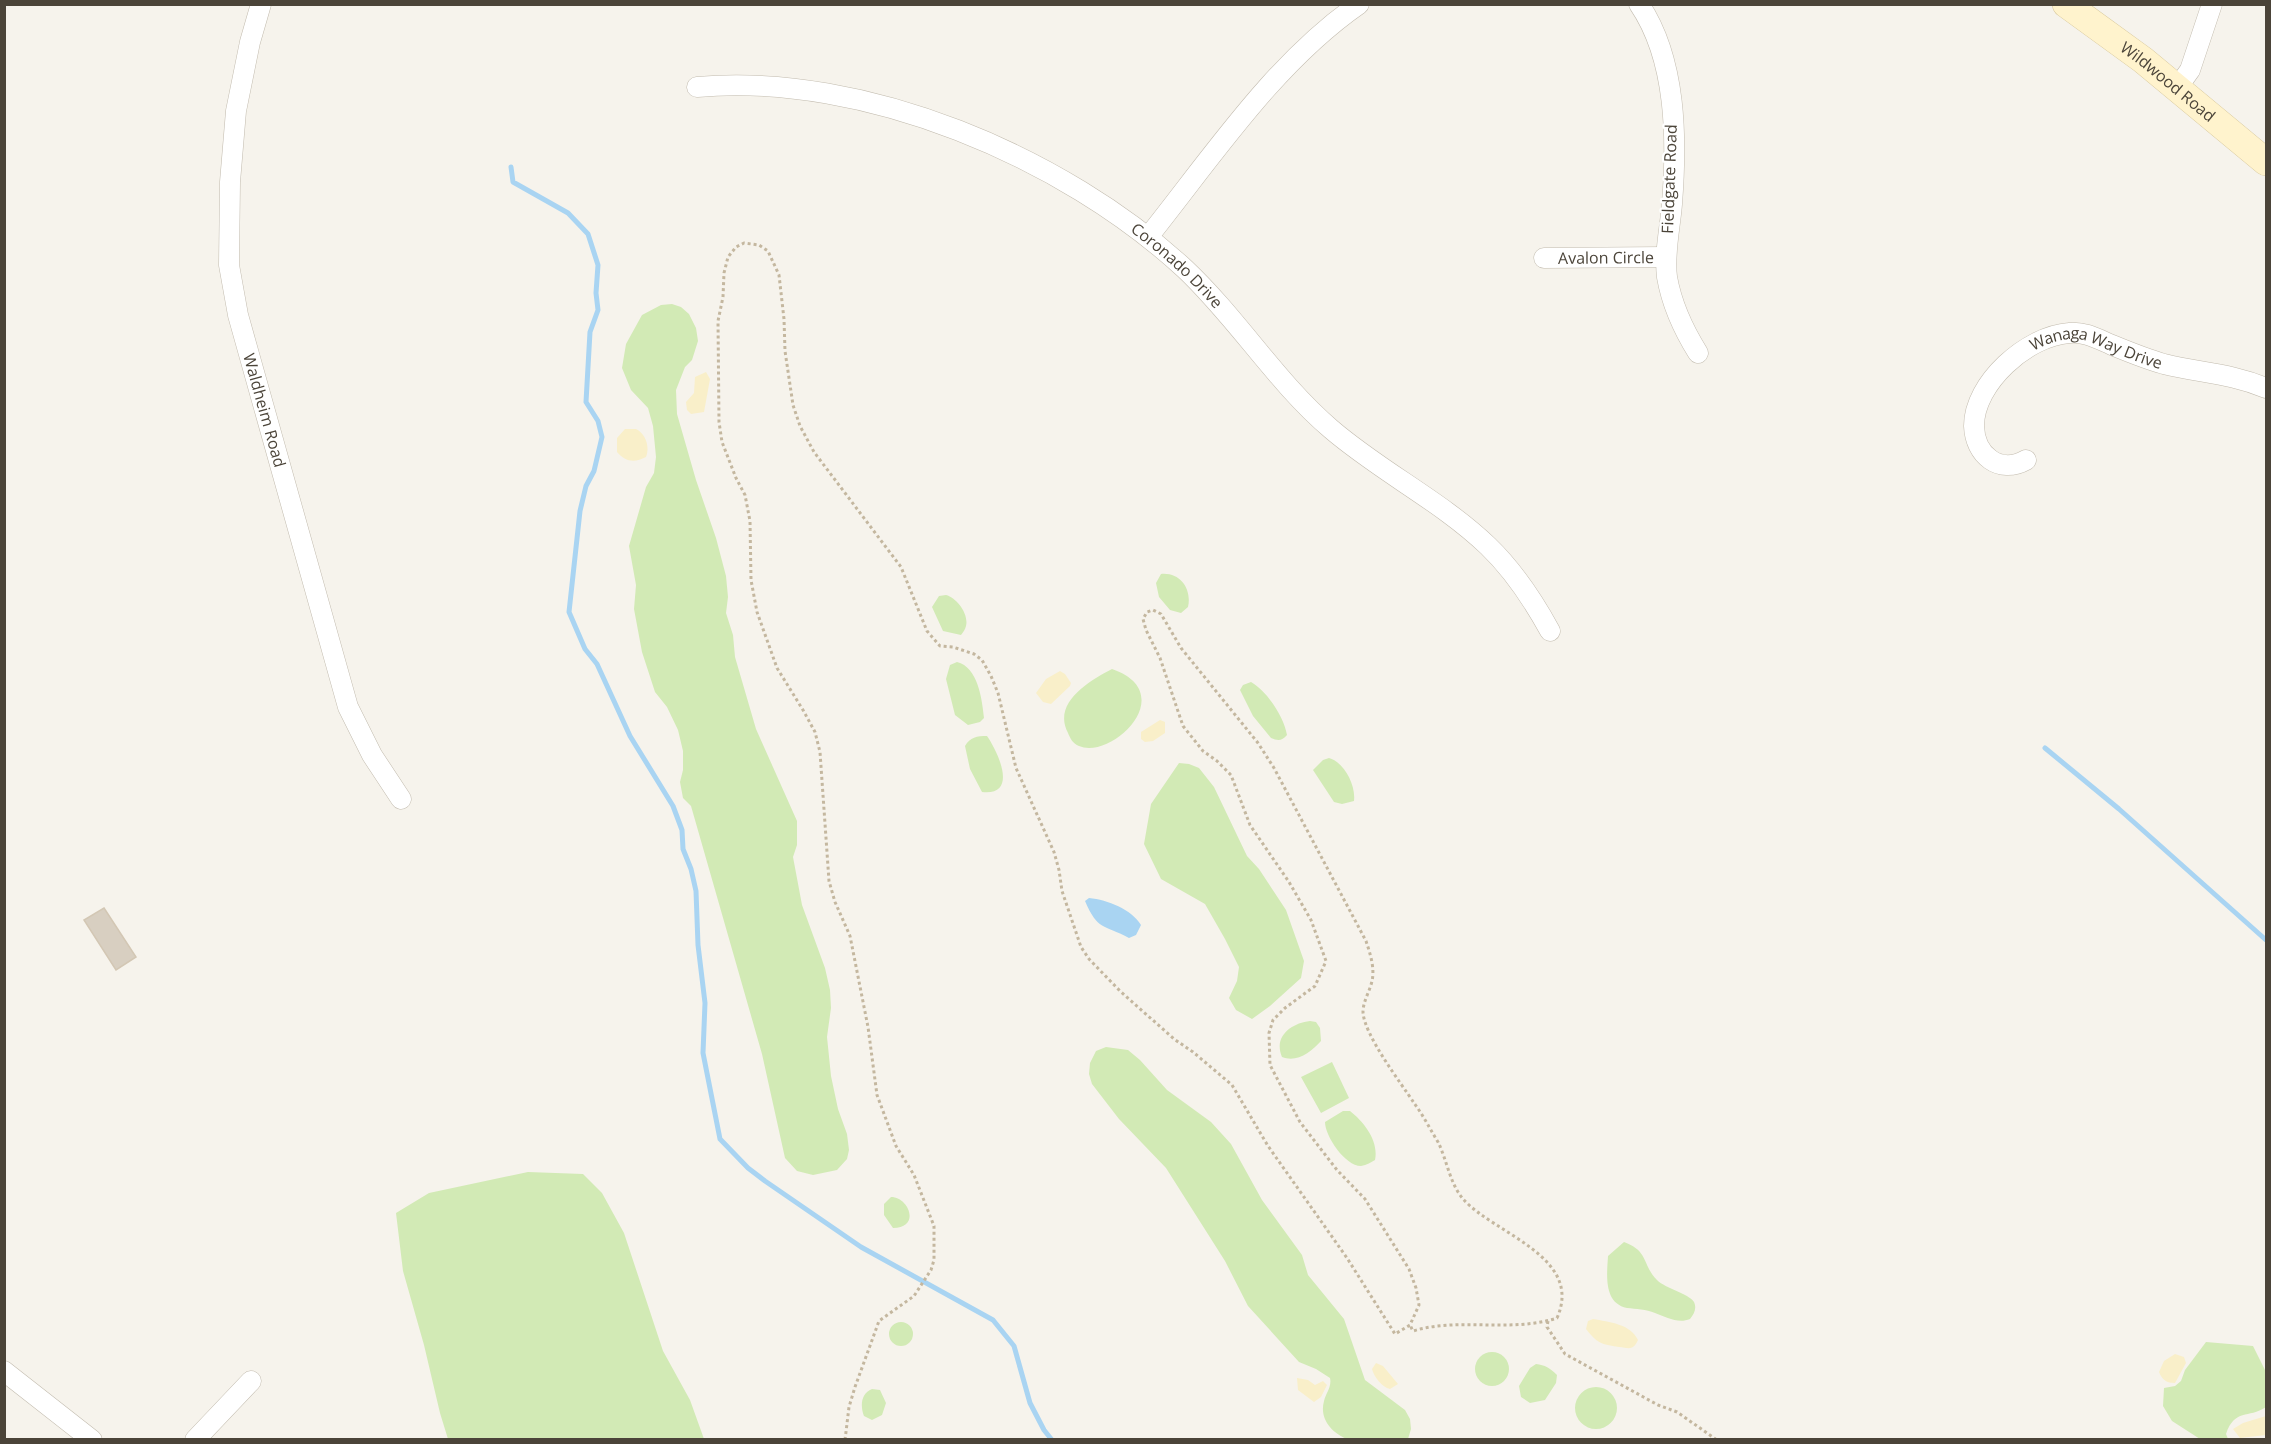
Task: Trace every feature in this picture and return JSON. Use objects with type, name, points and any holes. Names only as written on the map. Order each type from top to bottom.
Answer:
[{"type":"street","name":"Waldheim Road","points":[[261,4],[250,42],[236,111],[230,182],[229,265],[234,295],[348,707],[372,755],[401,799]]},
{"type":"street","points":[[1148,237],[1238,125],[1303,50],[1359,4]]},
{"type":"street","name":"Fieldgate Road","points":[[1639,4],[1657,38],[1666,71],[1671,105],[1674,157],[1666,257],[1667,277],[1674,308],[1684,332],[1698,353]]},
{"type":"street","name":"Wildwood Road","points":[[2066,4],[2177,88],[2266,162]]},
{"type":"street","points":[[2177,88],[2190,70],[2212,4]]},
{"type":"street","name":"Coronado Drive","points":[[697,87],[752,85],[796,88],[846,96],[886,106],[938,123],[1029,162],[1095,200],[1148,237],[1220,304],[1311,411],[1333,431],[1455,519],[1488,546],[1512,572],[1551,631]]},
{"type":"street","name":"Avalon Circle","points":[[1544,258],[1666,257]]},
{"type":"street","name":"Wanaga Way Drive","points":[[2026,460],[2011,466],[1999,465],[1981,452],[1976,440],[1974,425],[1977,409],[1985,390],[1996,374],[2019,353],[2034,344],[2060,335],[2084,333],[2165,364],[2242,378],[2266,388]]},
{"type":"street","points":[[4,1371],[92,1440]]},
{"type":"street","points":[[195,1440],[251,1381]]},
{"type":"path","points":[[845,1440],[849,1407],[879,1321],[914,1296],[931,1270],[934,1260],[934,1226],[914,1175],[896,1146],[877,1095],[868,1026],[850,936],[835,902],[829,881],[824,828],[823,777],[815,732],[777,668],[757,612],[751,580],[750,521],[745,495],[722,442],[719,422],[718,321],[728,257],[736,247],[744,243],[759,245],[768,251],[779,275],[784,319],[784,351],[794,405],[800,426],[814,452],[901,567],[927,631],[933,640],[940,646],[953,647],[974,654],[982,660],[991,676],[998,693],[1016,768],[1054,852],[1062,891],[1081,947],[1089,959],[1120,991],[1166,1032],[1232,1085],[1268,1146],[1347,1258],[1395,1334],[1410,1325],[1419,1305],[1409,1269],[1365,1199],[1337,1170],[1291,1110],[1269,1065],[1269,1033],[1273,1020],[1315,986],[1326,961],[1322,948],[1311,920],[1289,882],[1250,825],[1231,775],[1203,751],[1182,726],[1160,658],[1146,630],[1143,619],[1148,612],[1153,610],[1161,614],[1172,629],[1181,648],[1238,717],[1274,768],[1366,941],[1371,956],[1373,979],[1363,1012],[1371,1037],[1428,1126],[1464,1200],[1530,1245],[1547,1263],[1562,1285],[1561,1310],[1557,1318],[1548,1321],[1428,1326],[1413,1331],[1410,1325]]},
{"type":"path","points":[[1548,1321],[1547,1327],[1565,1354],[1677,1413],[1717,1440]]},
{"type":"green space","points":[[672,304],[681,307],[689,314],[696,328],[698,341],[692,360],[685,367],[676,390],[677,414],[726,576],[728,597],[726,613],[733,635],[735,657],[756,729],[797,821],[797,845],[793,857],[802,905],[825,968],[830,990],[831,1008],[827,1037],[831,1076],[838,1109],[847,1134],[849,1150],[847,1159],[837,1170],[813,1175],[797,1171],[785,1158],[762,1054],[691,806],[683,798],[680,782],[683,770],[683,751],[678,730],[667,707],[655,692],[642,652],[634,609],[636,585],[629,546],[646,487],[654,473],[656,457],[653,426],[648,408],[631,390],[622,368],[626,344],[642,315],[661,305]]},
{"type":"green space","points":[[1161,574],[1174,576],[1184,583],[1189,601],[1188,607],[1181,613],[1170,610],[1159,597],[1156,583]]},
{"type":"green space","points":[[946,595],[954,599],[966,617],[965,630],[961,635],[943,631],[932,607],[939,596]]},
{"type":"green space","points":[[957,662],[970,670],[978,685],[984,718],[980,722],[968,725],[955,715],[946,679],[950,665]]},
{"type":"green space","points":[[1112,669],[1132,680],[1141,693],[1141,708],[1134,722],[1108,743],[1093,748],[1079,746],[1070,737],[1064,722],[1065,712],[1075,694]]},
{"type":"green space","points":[[1251,682],[1269,698],[1279,713],[1287,735],[1283,738],[1278,740],[1271,738],[1253,716],[1240,690],[1243,685]]},
{"type":"green space","points":[[987,736],[1000,762],[1003,780],[1000,787],[993,791],[982,792],[970,769],[965,746],[974,738]]},
{"type":"green space","points":[[1329,758],[1340,764],[1348,775],[1353,788],[1354,801],[1342,804],[1334,802],[1313,770],[1323,760]]},
{"type":"green space","points":[[1179,763],[1199,768],[1214,787],[1247,856],[1259,869],[1286,910],[1304,961],[1301,978],[1252,1019],[1236,1010],[1229,998],[1237,981],[1239,967],[1205,904],[1161,879],[1144,844],[1151,804]]},
{"type":"green space","points":[[1310,1021],[1316,1022],[1320,1028],[1321,1041],[1313,1049],[1298,1057],[1293,1059],[1282,1057],[1280,1043],[1282,1037],[1291,1028]]},
{"type":"green space","points":[[1106,1047],[1128,1050],[1167,1090],[1211,1122],[1231,1144],[1262,1200],[1302,1255],[1308,1275],[1344,1319],[1365,1380],[1405,1410],[1410,1419],[1411,1429],[1408,1439],[1347,1439],[1336,1433],[1328,1424],[1323,1408],[1330,1387],[1330,1378],[1299,1362],[1248,1306],[1225,1261],[1166,1168],[1119,1119],[1092,1084],[1089,1074],[1090,1063],[1096,1051]]},
{"type":"green space","points":[[1332,1062],[1349,1098],[1321,1113],[1301,1077]]},
{"type":"green space","points":[[1343,1111],[1350,1111],[1373,1139],[1375,1160],[1363,1166],[1355,1165],[1343,1156],[1328,1135],[1325,1122]]},
{"type":"green space","points":[[528,1172],[583,1174],[602,1193],[624,1233],[663,1351],[690,1400],[704,1439],[448,1439],[403,1271],[396,1213],[429,1193]]},
{"type":"green space","points":[[891,1197],[903,1202],[909,1212],[907,1223],[902,1227],[893,1228],[884,1215],[884,1204]]},
{"type":"green space","points":[[1624,1242],[1638,1250],[1657,1280],[1694,1302],[1695,1311],[1690,1319],[1681,1321],[1648,1311],[1627,1308],[1614,1300],[1608,1287],[1608,1256]]},
{"type":"green space","points":[[901,1322],[910,1325],[913,1334],[910,1343],[901,1346],[892,1343],[889,1334],[892,1325]]},
{"type":"green space","points":[[2206,1342],[2253,1346],[2266,1372],[2266,1407],[2234,1420],[2226,1434],[2228,1439],[2200,1439],[2172,1421],[2163,1406],[2164,1388],[2175,1386],[2181,1381],[2185,1370]]},
{"type":"green space","points":[[1492,1352],[1504,1357],[1509,1369],[1504,1381],[1492,1386],[1480,1381],[1475,1369],[1480,1357]]},
{"type":"green space","points":[[1536,1364],[1545,1366],[1557,1375],[1556,1383],[1545,1400],[1530,1403],[1521,1397],[1519,1386],[1530,1368]]},
{"type":"green space","points":[[1596,1387],[1611,1393],[1617,1408],[1611,1423],[1596,1429],[1581,1423],[1575,1408],[1581,1393]]},
{"type":"green space","points":[[880,1390],[886,1403],[882,1415],[872,1420],[864,1416],[862,1404],[868,1391]]},
{"type":"sand","points":[[706,372],[710,379],[704,412],[691,414],[687,410],[686,402],[694,393],[695,377]]},
{"type":"sand","points":[[625,429],[636,429],[645,437],[646,457],[630,461],[617,452],[617,438]]},
{"type":"sand","points":[[1060,671],[1071,683],[1070,686],[1051,704],[1043,702],[1036,693],[1046,679]]},
{"type":"sand","points":[[1160,720],[1165,722],[1165,733],[1153,741],[1145,742],[1141,739],[1141,732]]},
{"type":"sand","points":[[1593,1319],[1625,1327],[1638,1340],[1630,1348],[1600,1342],[1586,1329],[1588,1321]]},
{"type":"sand","points":[[2175,1354],[2184,1357],[2186,1363],[2175,1383],[2165,1380],[2159,1372],[2164,1361]]},
{"type":"sand","points":[[1376,1363],[1383,1366],[1398,1384],[1390,1389],[1381,1384],[1372,1369]]},
{"type":"sand","points":[[1297,1378],[1308,1380],[1315,1385],[1323,1381],[1327,1385],[1321,1397],[1314,1402],[1298,1390]]},
{"type":"sand","points":[[2266,1416],[2266,1435],[2240,1438],[2233,1429],[2243,1423]]},
{"type":"water","points":[[1089,898],[1111,903],[1131,914],[1141,925],[1136,935],[1129,938],[1102,926],[1085,901]]},
{"type":"building","points":[[104,908],[136,957],[116,970],[84,920]]},
{"type":"waterway","points":[[511,167],[513,182],[568,213],[588,234],[598,265],[596,293],[598,310],[590,332],[586,402],[598,421],[602,437],[594,471],[586,486],[580,511],[569,612],[585,649],[597,664],[630,736],[673,806],[682,830],[683,849],[696,891],[698,945],[705,1003],[703,1053],[720,1139],[748,1168],[861,1247],[993,1320],[1014,1346],[1030,1403],[1052,1440]]},
{"type":"waterway","points":[[2045,748],[2119,809],[2266,940]]}]
